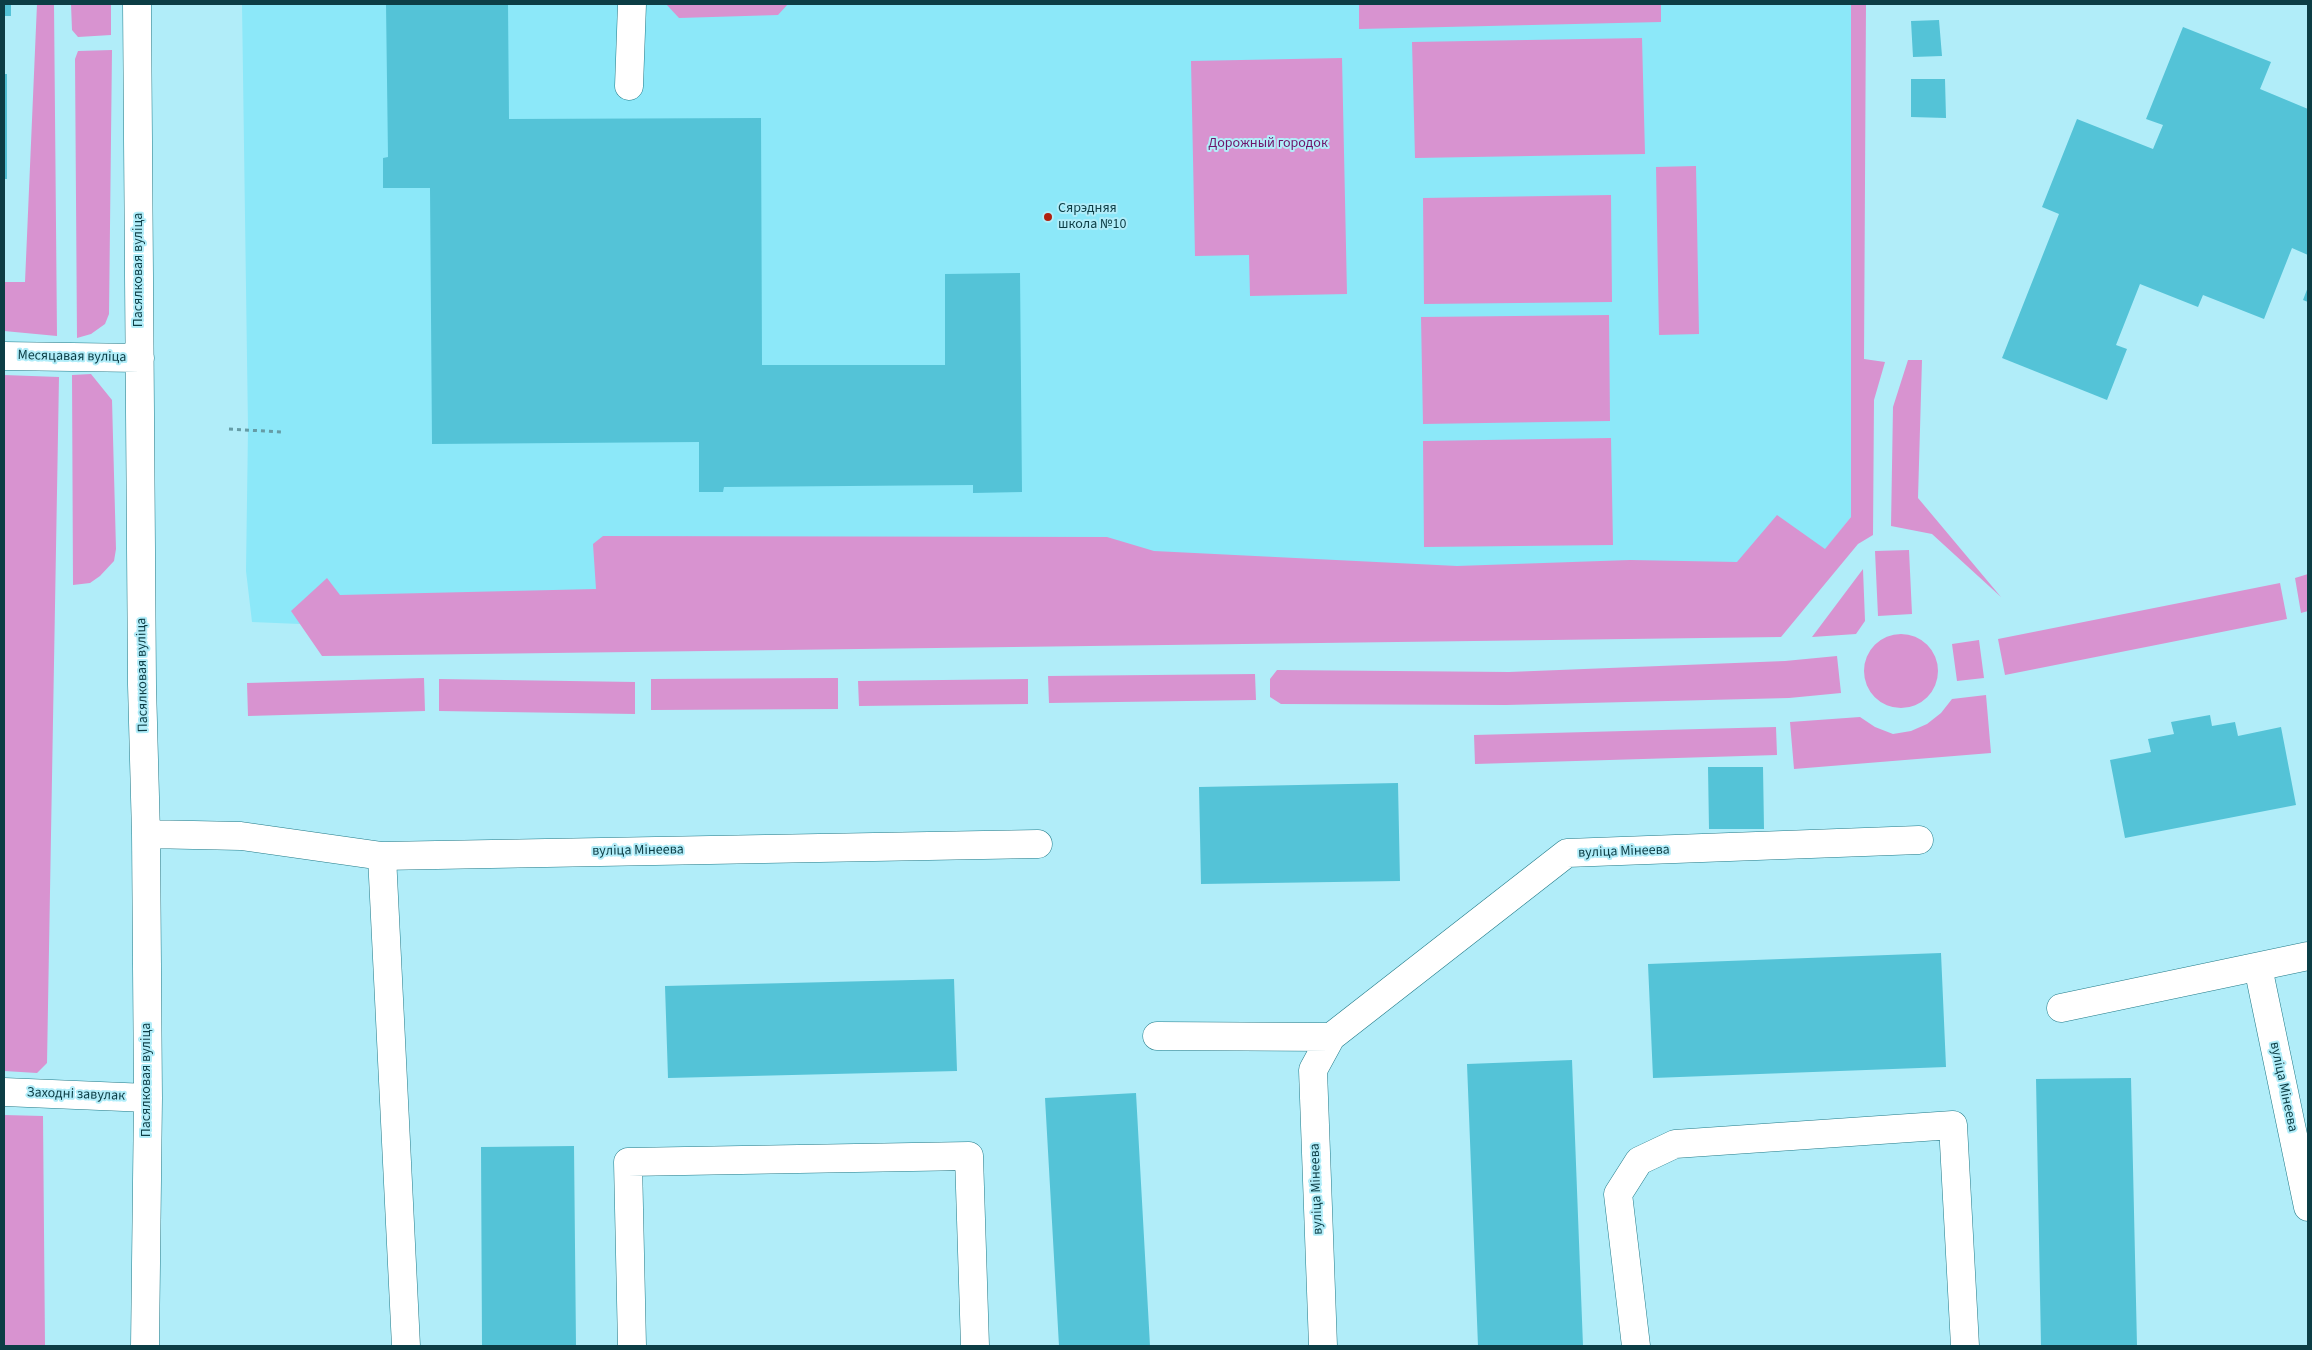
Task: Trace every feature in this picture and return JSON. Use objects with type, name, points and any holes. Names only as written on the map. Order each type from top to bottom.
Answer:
[{"type":"street","name":"Пасялковая вуліца","points":[[137,4],[142,686],[146,834],[148,1098],[145,1346]]},
{"type":"street","points":[[629,86],[632,4]]},
{"type":"street","name":"Месяцавая вуліца","points":[[4,356],[67,359],[140,358]]},
{"type":"street","name":"вуліца Мінеева","points":[[146,834],[241,836],[382,856],[1038,844]]},
{"type":"street","name":"вуліца Мінеева","points":[[1322,1346],[1313,1070],[1331,1037],[1567,854],[1919,840]]},
{"type":"street","points":[[382,856],[406,1346]]},
{"type":"street","points":[[2060,1008],[2308,956]]},
{"type":"street","name":"вуліца Мінеева","points":[[2258,967],[2308,1207]]},
{"type":"street","points":[[1157,1036],[1331,1037]]},
{"type":"street","name":"Заходні завулак","points":[[4,1092],[148,1098]]},
{"type":"street","points":[[1636,1346],[1618,1194],[1639,1162],[1675,1144],[1953,1125],[1965,1346]]},
{"type":"street","points":[[632,1346],[628,1162],[970,1156],[975,1346]]},
{"type":"path","points":[[229,430],[281,432]]},
{"type":"shaded area","name":"Сярэдняя школа №10","points":[[242,4],[1851,4],[1851,517],[1776,612],[300,624],[252,622],[246,571],[248,429]]},
{"type":"green space","points":[[37,4],[54,4],[57,336],[4,331],[4,282],[25,282]]},
{"type":"green space","points":[[71,4],[111,4],[111,35],[78,37],[72,30]]},
{"type":"green space","points":[[666,4],[788,4],[778,15],[679,18]]},
{"type":"green space","points":[[1359,4],[1661,4],[1661,22],[1359,29]]},
{"type":"green space","points":[[1851,4],[1866,4],[1864,359],[1885,362],[1874,400],[1873,535],[1858,544],[1781,637],[322,656],[291,611],[327,578],[340,595],[596,589],[593,544],[603,536],[1107,537],[1154,551],[1457,566],[1630,560],[1737,562],[1777,515],[1825,549],[1851,517]]},
{"type":"green space","points":[[1642,38],[1645,154],[1415,158],[1412,42]]},
{"type":"green space","points":[[112,50],[109,314],[105,324],[91,334],[77,338],[75,59],[78,51]]},
{"type":"green space","name":"Дорожный городок","points":[[1342,58],[1347,294],[1250,296],[1249,255],[1195,256],[1191,61]]},
{"type":"green space","points":[[1696,166],[1699,334],[1659,335],[1656,167]]},
{"type":"green space","points":[[1611,195],[1612,302],[1424,304],[1423,198]]},
{"type":"green space","points":[[1609,315],[1610,421],[1423,424],[1421,317]]},
{"type":"green space","points":[[1908,360],[1922,360],[1918,498],[2001,597],[1932,534],[1891,526],[1893,407]]},
{"type":"green space","points":[[91,374],[112,400],[116,549],[114,561],[100,576],[90,583],[73,585],[72,375]]},
{"type":"green space","points":[[4,375],[59,377],[47,1063],[37,1073],[4,1071]]},
{"type":"green space","points":[[1611,438],[1613,545],[1424,547],[1423,441]]},
{"type":"green space","points":[[1909,550],[1912,614],[1878,616],[1875,551]]},
{"type":"green space","points":[[1863,569],[1865,621],[1856,634],[1812,637]]},
{"type":"green space","points":[[2308,574],[2308,611],[2301,613],[2295,578]]},
{"type":"green space","points":[[2280,583],[2287,619],[2005,675],[1998,639]]},
{"type":"green space","points":[[1901,634],[1915,637],[1927,645],[1935,657],[1938,671],[1935,685],[1927,697],[1915,705],[1901,708],[1887,705],[1875,697],[1867,685],[1864,671],[1867,657],[1875,645],[1887,637]]},
{"type":"green space","points":[[1979,640],[1984,678],[1957,681],[1952,644]]},
{"type":"green space","points":[[1837,656],[1841,693],[1789,698],[1506,705],[1281,704],[1270,697],[1270,679],[1277,670],[1509,672],[1785,661]]},
{"type":"green space","points":[[1255,674],[1256,700],[1049,703],[1048,676]]},
{"type":"green space","points":[[424,678],[425,711],[248,716],[247,683]]},
{"type":"green space","points":[[838,678],[838,709],[651,710],[651,679]]},
{"type":"green space","points":[[439,679],[635,682],[635,714],[439,711]]},
{"type":"green space","points":[[1028,679],[1028,704],[859,706],[858,681]]},
{"type":"green space","points":[[1986,695],[1991,753],[1794,769],[1790,722],[1860,717],[1875,727],[1893,734],[1911,731],[1927,724],[1941,713],[1952,699]]},
{"type":"green space","points":[[1776,727],[1777,755],[1475,764],[1474,735]]},
{"type":"green space","points":[[4,1115],[43,1116],[45,1346],[4,1346]]},
{"type":"building","points":[[4,4],[11,4],[11,16],[4,16]]},
{"type":"building","points":[[386,4],[508,4],[509,119],[761,118],[762,365],[945,365],[945,274],[1020,273],[1022,492],[973,493],[973,485],[724,487],[723,492],[699,492],[699,442],[432,444],[430,188],[383,188],[383,158],[388,157]]},
{"type":"building","points":[[1939,20],[1942,56],[1913,57],[1911,21]]},
{"type":"building","points":[[2183,27],[2271,62],[2260,89],[2308,109],[2308,255],[2292,248],[2264,319],[2203,295],[2198,307],[2140,284],[2116,345],[2127,349],[2107,400],[2002,358],[2059,214],[2042,207],[2077,119],[2153,149],[2163,125],[2146,119]]},
{"type":"building","points":[[4,74],[7,74],[7,179],[4,179]]},
{"type":"building","points":[[1911,79],[1945,79],[1946,118],[1911,117]]},
{"type":"building","points":[[2308,287],[2308,302],[2303,300]]},
{"type":"building","points":[[2210,715],[2212,726],[2235,722],[2238,736],[2281,727],[2296,805],[2125,838],[2110,760],[2151,752],[2148,739],[2174,734],[2171,722]]},
{"type":"building","points":[[1708,767],[1763,767],[1764,829],[1709,829]]},
{"type":"building","points":[[1398,783],[1400,881],[1201,884],[1199,787]]},
{"type":"building","points":[[1941,953],[1946,1067],[1653,1078],[1648,964]]},
{"type":"building","points":[[954,979],[957,1071],[668,1078],[665,986]]},
{"type":"building","points":[[1572,1060],[1583,1346],[1478,1346],[1467,1064]]},
{"type":"building","points":[[2131,1078],[2137,1346],[2041,1346],[2036,1079]]},
{"type":"building","points":[[1136,1093],[1150,1346],[1059,1346],[1045,1098]]},
{"type":"building","points":[[574,1146],[576,1346],[482,1346],[481,1147]]},
{"type":"place","name":"Сярэдняя школа №10","points":[[1048,217]]}]
